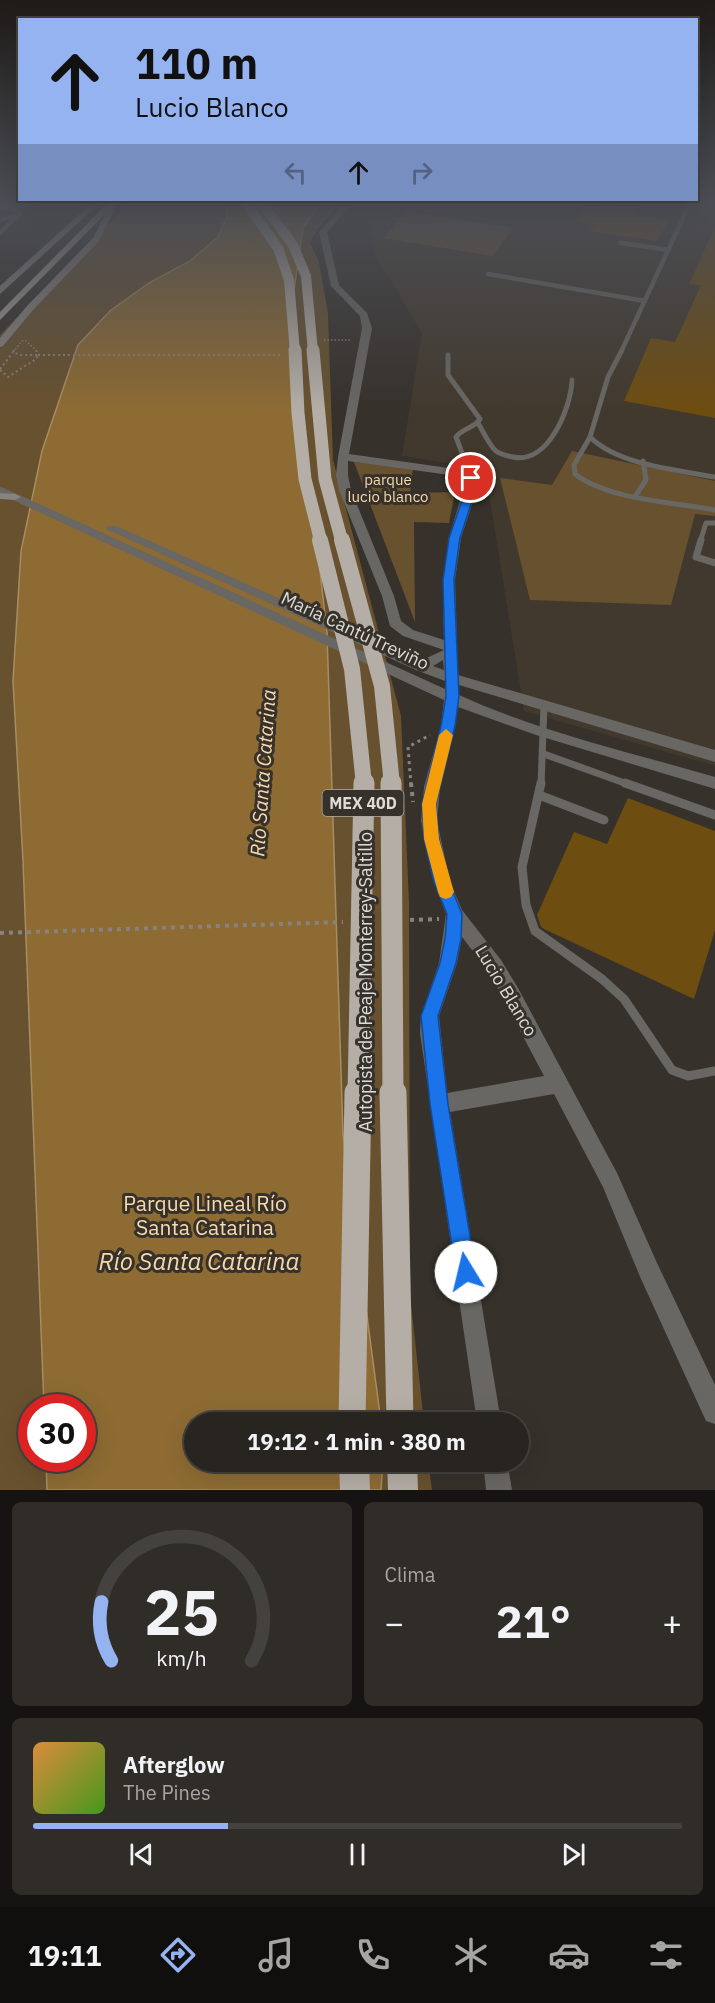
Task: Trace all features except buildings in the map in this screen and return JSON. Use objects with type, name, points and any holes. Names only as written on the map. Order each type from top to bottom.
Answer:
[{"type":"highway","name":"Autopista de Peaje Monterrey-Saltillo","points":[[286,273],[294,322],[298,413],[305,479],[352,669],[358,708],[364,786],[352,1412]]},
{"type":"highway","name":"Autopista de Peaje Monterrey-Saltillo","points":[[305,273],[324,479],[382,686],[387,727],[392,790],[391,997],[400,1412]]},
{"type":"highway","points":[[354,1472],[355,1490]]},
{"type":"highway","points":[[402,1472],[403,1490]]},
{"type":"main road","points":[[0,303],[30,273]]},
{"type":"main road","points":[[0,317],[44,273]]},
{"type":"street","points":[[0,291],[20,273]]},
{"type":"street","points":[[1,348],[30,308],[63,273]]},
{"type":"street","name":"María Cantú Treviño","points":[[332,273],[335,286],[364,315],[367,328],[343,457],[342,475],[345,490],[388,596],[393,619],[401,629],[451,647]]},
{"type":"street","points":[[343,457],[470,474]]},
{"type":"street","name":"Lucio Blanco","points":[[470,474],[469,495],[455,538],[449,580],[454,679],[448,726],[432,787],[429,821],[447,917],[495,966],[560,1083],[610,1180],[649,1271],[715,1412]]},
{"type":"street","points":[[0,479],[19,495]]},
{"type":"street","points":[[0,490],[19,495]]},
{"type":"street","points":[[0,496],[19,495]]},
{"type":"street","name":"María Cantú Treviño","points":[[19,495],[400,666],[474,708],[541,731],[715,783]]},
{"type":"street","name":"María Cantú Treviño","points":[[421,668],[451,647]]},
{"type":"street","name":"María Cantú Treviño","points":[[400,666],[421,668],[715,756]]},
{"type":"street","points":[[447,917],[453,939],[448,963],[430,1016],[439,1104],[487,1412]]},
{"type":"street","points":[[439,1104],[560,1083]]},
{"type":"street","points":[[497,1472],[500,1490]]},
{"type":"lane","points":[[658,273],[608,377],[590,437],[574,465],[574,474],[588,485],[715,510]]},
{"type":"lane","points":[[488,274],[645,301]]},
{"type":"lane","points":[[448,356],[448,375],[480,418],[478,423],[496,451],[520,457],[535,456],[548,446],[572,392],[572,380]]},
{"type":"lane","points":[[470,474],[456,437],[460,430],[478,423]]},
{"type":"lane","points":[[590,437],[593,444],[610,453],[715,477]]},
{"type":"lane","points":[[636,495],[647,480],[643,461]]},
{"type":"lane","points":[[715,523],[706,523],[696,557],[715,563]]},
{"type":"lane","points":[[544,706],[541,731],[544,754],[539,795],[521,866],[521,882],[528,920],[535,931],[602,979],[624,999],[672,1070],[688,1076],[715,1071]]},
{"type":"lane","points":[[544,754],[715,815]]},
{"type":"lane","points":[[539,795],[604,820]]},
{"type":"path","points":[[322,347],[323,340],[350,340]]},
{"type":"path","points":[[22,341],[26,341],[39,353],[38,355],[36,359],[8,377],[0,369],[22,341]]},
{"type":"path","points":[[1,348],[20,355],[286,355]]},
{"type":"path","points":[[403,920],[447,917]]},
{"type":"path","points":[[0,933],[344,922]]},
{"type":"shaded area","points":[[386,273],[715,273],[715,766],[524,711],[485,469],[402,456],[422,333]]},
{"type":"green space","name":"Río Santa Catarina","points":[[61,273],[321,273],[328,314],[333,460],[401,716],[409,903],[410,1295],[423,1412],[184,1412],[184,1472],[430,1472],[432,1490],[0,1490],[0,335]]},
{"type":"green space","points":[[572,451],[715,481],[715,516],[695,514],[671,605],[530,600],[500,478],[552,485]]},
{"type":"green space","name":"parque lucio blanco","points":[[354,462],[413,468],[410,493],[455,492],[449,523],[414,522],[415,622]]},
{"type":"water","name":"Río Santa Catarina","points":[[169,273],[297,273],[291,312],[327,633],[343,1134],[380,1412],[184,1412],[184,1472],[382,1472],[381,1490],[47,1490],[46,1472],[96,1472],[96,1394],[44,1394],[23,861],[13,681],[21,551],[42,451],[78,345],[110,311],[149,283]]},
{"type":"slow traffic","points":[[446,735],[432,787],[429,821],[431,839],[446,892]]},
{"type":"route","points":[[466,1272],[430,1033],[430,1016],[448,963],[453,939],[454,914],[442,882],[431,839],[429,804],[448,726],[452,696],[454,679],[448,605],[449,580],[455,538],[469,495],[471,478]]},
{"type":"park label","name":"Parque Lineal Río Santa Catarina","points":[[205,1216]]}]
